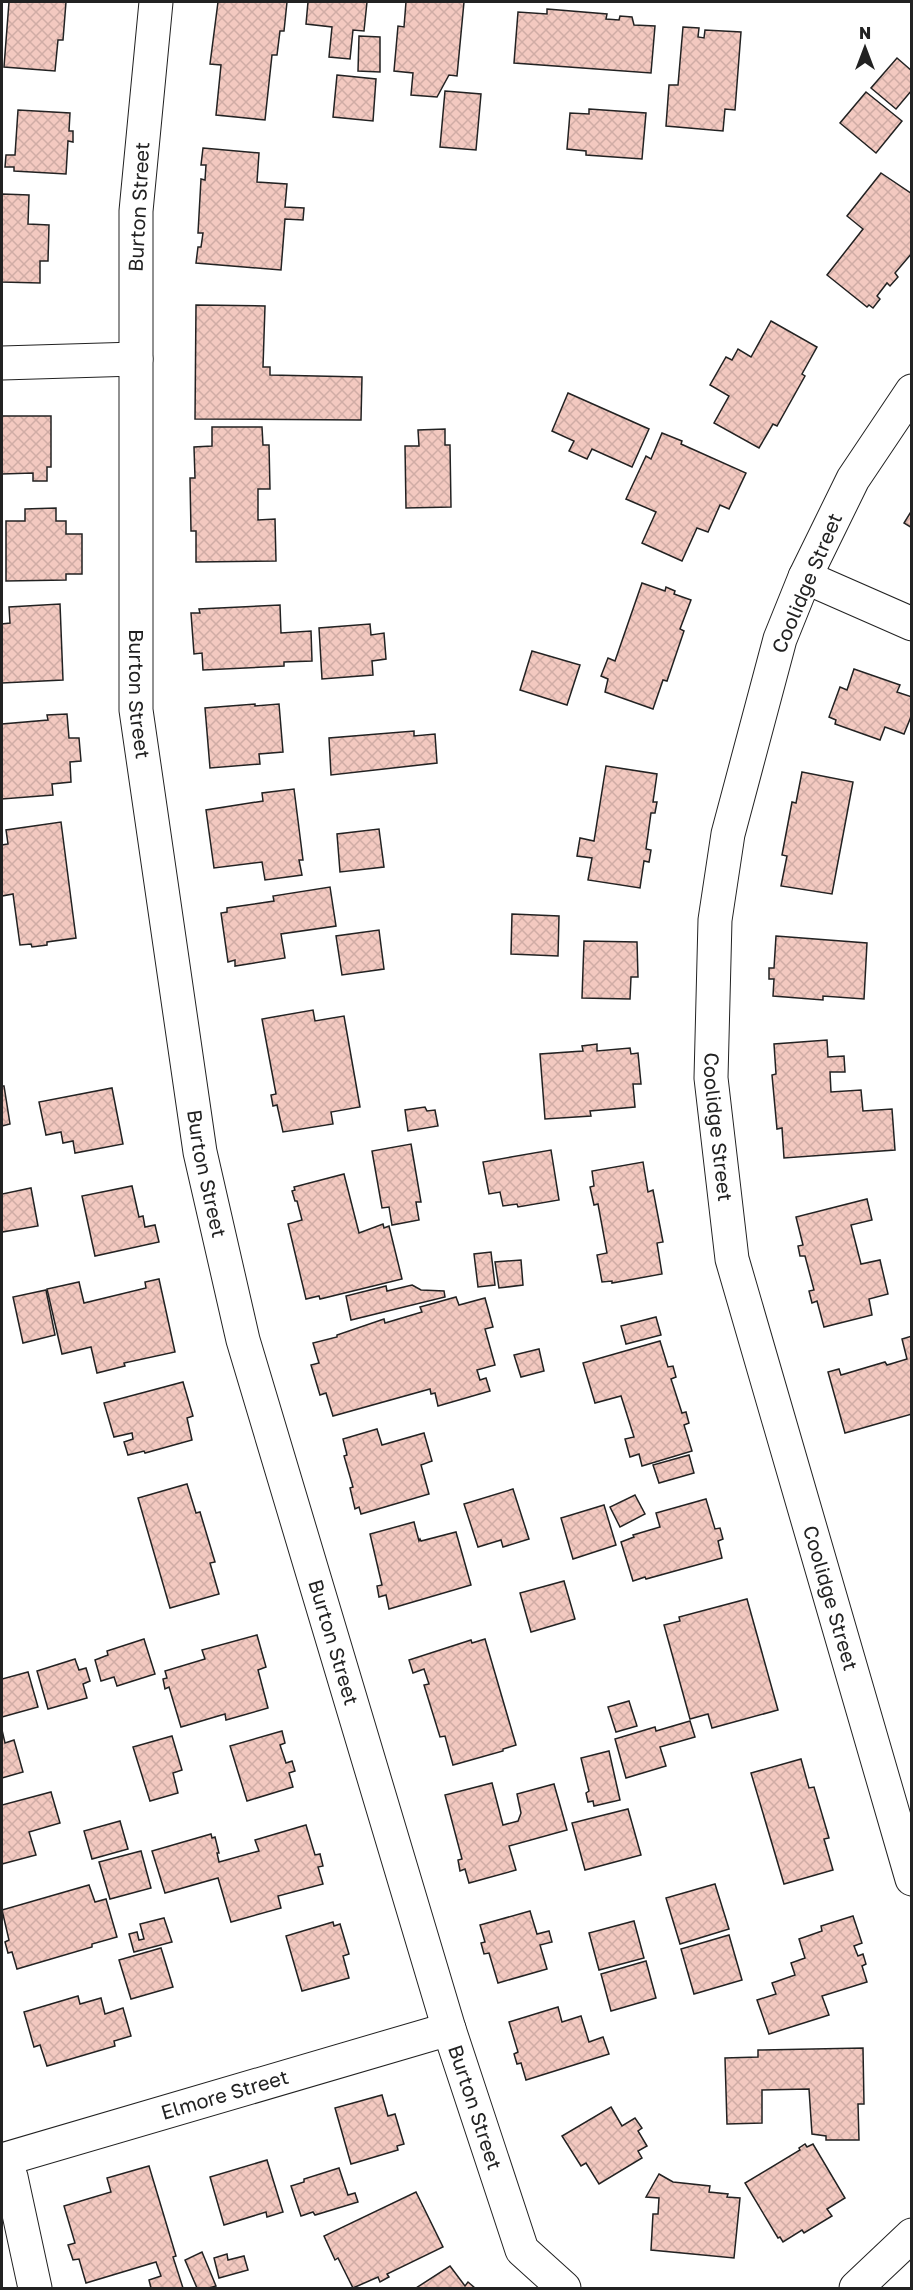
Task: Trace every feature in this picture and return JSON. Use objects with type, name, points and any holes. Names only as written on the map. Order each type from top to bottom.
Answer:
[{"type":"street","name":"Burton Street","points":[[156,2],[136,211],[136,710],[200,1152],[243,1340],[449,2029],[522,2250],[564,2289]]},
{"type":"street","points":[[2,363],[136,359]]},
{"type":"street","name":"Coolidge Street","points":[[912,391],[853,479],[806,577],[780,639],[728,834],[715,920],[711,1078],[732,1259],[912,1879]]},
{"type":"street","points":[[806,577],[912,624]]},
{"type":"street","name":"Elmore Street","points":[[5,2159],[449,2029]]},
{"type":"street","points":[[5,2159],[34,2289]]},
{"type":"street","points":[[856,2289],[912,2235]]},
{"type":"building","points":[[9,2],[66,2],[63,40],[58,40],[55,71],[4,67]]},
{"type":"building","points":[[218,2],[287,2],[284,31],[280,31],[277,55],[272,55],[265,120],[216,115],[221,65],[210,64]]},
{"type":"building","points":[[308,2],[367,2],[364,31],[353,30],[350,59],[329,57],[332,27],[306,24]]},
{"type":"building","points":[[406,2],[464,2],[457,76],[449,75],[437,97],[411,95],[413,73],[394,71],[398,26],[404,27]]},
{"type":"building","points":[[547,9],[607,14],[606,19],[619,20],[620,16],[632,17],[634,25],[655,26],[651,73],[514,63],[518,12],[547,14]]},
{"type":"building","points":[[683,27],[699,28],[698,37],[704,38],[705,30],[741,32],[735,110],[725,109],[723,131],[666,126],[669,85],[678,85]]},
{"type":"building","points":[[359,36],[380,37],[380,72],[358,71]]},
{"type":"building","points":[[897,58],[912,71],[912,90],[896,109],[871,88]]},
{"type":"building","points":[[337,75],[376,79],[373,121],[333,117]]},
{"type":"building","points":[[445,91],[481,94],[476,150],[440,147]]},
{"type":"building","points":[[866,92],[902,121],[876,153],[840,123]]},
{"type":"building","points":[[589,109],[646,113],[642,159],[586,155],[586,151],[567,149],[570,113],[589,114]]},
{"type":"building","points":[[18,110],[70,113],[69,131],[73,131],[73,142],[68,141],[66,174],[14,171],[14,167],[5,167],[6,155],[15,155]]},
{"type":"building","points":[[203,148],[259,153],[257,182],[287,184],[285,207],[304,208],[303,220],[285,219],[281,270],[196,263],[203,233],[198,233],[201,179],[205,180],[206,165],[201,165]]},
{"type":"building","points":[[881,173],[912,194],[912,253],[895,273],[898,277],[890,286],[887,283],[877,296],[880,299],[873,308],[869,305],[867,307],[827,275],[863,229],[847,216]]},
{"type":"building","points":[[2,194],[29,195],[28,224],[49,225],[48,261],[40,261],[40,283],[2,282]]},
{"type":"building","points":[[196,305],[265,306],[263,367],[270,367],[270,375],[362,377],[361,420],[195,419]]},
{"type":"building","points":[[771,321],[817,347],[802,374],[805,376],[777,426],[773,424],[759,448],[714,423],[729,396],[710,385],[726,357],[732,360],[738,349],[751,357]]},
{"type":"building","points":[[568,393],[649,429],[632,467],[592,449],[587,459],[569,451],[574,441],[552,431]]},
{"type":"building","points":[[2,416],[51,416],[51,467],[47,467],[47,481],[33,481],[33,473],[2,474]]},
{"type":"building","points":[[212,427],[262,427],[263,445],[269,445],[270,489],[258,489],[258,520],[275,519],[276,561],[196,562],[196,531],[191,531],[190,478],[195,478],[194,447],[212,446]]},
{"type":"building","points":[[445,429],[445,445],[450,445],[451,507],[406,508],[405,446],[419,446],[418,430]]},
{"type":"building","points":[[662,433],[746,473],[729,509],[720,505],[708,532],[697,528],[682,561],[642,543],[656,512],[626,499],[646,456],[651,459]]},
{"type":"building","points":[[56,508],[56,521],[66,521],[66,534],[82,534],[82,574],[66,574],[66,580],[6,581],[6,521],[25,521],[25,509]]},
{"type":"building","points":[[912,510],[912,528],[904,523]]},
{"type":"building","points":[[642,583],[665,591],[666,587],[675,591],[674,594],[691,600],[680,629],[684,631],[667,681],[663,680],[653,709],[605,692],[608,679],[601,676],[608,658],[615,661]]},
{"type":"building","points":[[60,604],[63,680],[2,683],[2,624],[10,623],[9,607]]},
{"type":"building","points":[[280,605],[281,633],[311,631],[312,661],[284,662],[284,666],[203,670],[202,653],[194,654],[191,613],[200,613],[199,609]]},
{"type":"building","points":[[370,624],[371,635],[384,633],[386,659],[372,661],[373,675],[322,679],[319,628]]},
{"type":"building","points":[[532,651],[580,665],[567,705],[520,690]]},
{"type":"building","points":[[854,669],[900,685],[897,692],[912,697],[912,714],[904,734],[885,727],[880,740],[835,724],[836,720],[829,717],[840,687],[847,690]]},
{"type":"building","points":[[255,704],[255,706],[279,704],[283,752],[259,754],[260,764],[210,768],[205,708]]},
{"type":"building","points":[[67,714],[69,738],[79,738],[81,761],[70,762],[71,782],[52,784],[53,795],[2,799],[2,724],[48,720],[47,715]]},
{"type":"building","points":[[414,731],[414,736],[435,734],[437,763],[331,775],[329,738]]},
{"type":"building","points":[[606,766],[657,774],[653,802],[657,802],[655,813],[651,813],[646,849],[651,850],[649,862],[644,861],[640,888],[588,880],[592,858],[577,856],[580,838],[594,841]]},
{"type":"building","points":[[802,772],[853,782],[832,894],[781,886],[787,856],[782,855],[792,802],[796,803]]},
{"type":"building","points":[[294,789],[303,860],[299,860],[302,875],[265,880],[262,862],[214,868],[206,810],[263,801],[262,793]]},
{"type":"building","points":[[61,822],[76,938],[47,942],[47,945],[32,947],[31,944],[20,945],[13,894],[2,896],[2,845],[8,844],[6,830]]},
{"type":"building","points":[[379,829],[384,867],[340,872],[337,834]]},
{"type":"building","points":[[330,887],[336,926],[281,934],[285,958],[235,966],[235,960],[228,962],[221,913],[227,912],[227,908],[274,901],[273,896]]},
{"type":"building","points":[[512,914],[559,916],[558,956],[511,954]]},
{"type":"building","points":[[379,930],[384,969],[342,975],[336,936]]},
{"type":"building","points":[[776,936],[867,943],[864,999],[823,996],[823,1000],[773,996],[774,979],[769,979],[769,968],[774,968]]},
{"type":"building","points":[[584,941],[637,942],[638,977],[631,977],[630,999],[582,998]]},
{"type":"building","points":[[313,1010],[315,1021],[344,1016],[360,1107],[331,1112],[333,1124],[283,1132],[277,1105],[273,1106],[271,1095],[276,1094],[262,1019]]},
{"type":"building","points":[[827,1040],[828,1057],[844,1056],[845,1072],[830,1072],[831,1092],[861,1090],[863,1111],[892,1109],[895,1150],[784,1158],[782,1128],[777,1129],[772,1075],[776,1074],[774,1044]]},
{"type":"building","points":[[597,1044],[597,1051],[630,1048],[631,1054],[638,1053],[641,1084],[633,1084],[635,1107],[590,1111],[591,1116],[545,1119],[540,1054],[583,1051],[582,1046]]},
{"type":"building","points":[[2,1086],[4,1086],[10,1124],[2,1126]]},
{"type":"building","points":[[112,1088],[123,1144],[75,1153],[73,1141],[63,1143],[61,1132],[46,1135],[39,1102]]},
{"type":"building","points":[[425,1107],[427,1111],[435,1110],[438,1126],[408,1131],[405,1110]]},
{"type":"building","points":[[411,1144],[421,1202],[416,1202],[419,1220],[392,1225],[389,1207],[382,1208],[372,1151]]},
{"type":"building","points":[[551,1150],[559,1200],[518,1207],[517,1204],[503,1206],[500,1192],[489,1194],[483,1162]]},
{"type":"building","points":[[643,1162],[648,1192],[653,1190],[663,1242],[657,1243],[662,1274],[612,1283],[612,1281],[602,1282],[597,1255],[607,1253],[598,1204],[594,1205],[590,1187],[594,1186],[592,1171]]},
{"type":"building","points":[[344,1174],[359,1233],[383,1224],[384,1228],[389,1226],[402,1279],[320,1299],[319,1296],[306,1299],[288,1224],[302,1220],[292,1191],[295,1190],[294,1187]]},
{"type":"building","points":[[132,1186],[139,1217],[143,1216],[145,1227],[155,1225],[159,1242],[95,1256],[82,1196]]},
{"type":"building","points":[[31,1188],[38,1226],[2,1232],[2,1194]]},
{"type":"building","points":[[867,1199],[872,1220],[851,1225],[861,1264],[880,1260],[888,1294],[869,1299],[872,1315],[824,1327],[817,1301],[812,1303],[809,1291],[814,1290],[805,1256],[800,1256],[798,1246],[803,1245],[796,1217]]},
{"type":"building","points":[[491,1252],[495,1285],[478,1287],[474,1254]]},
{"type":"building","points":[[521,1260],[523,1285],[499,1288],[495,1262]]},
{"type":"building","points":[[159,1279],[175,1352],[124,1363],[125,1366],[97,1373],[91,1347],[62,1354],[47,1289],[79,1282],[84,1303],[146,1288],[145,1282]]},
{"type":"building","points":[[412,1285],[421,1290],[444,1291],[445,1297],[351,1320],[346,1296],[386,1286],[387,1291]]},
{"type":"building","points":[[46,1290],[55,1335],[23,1343],[13,1297]]},
{"type":"building","points":[[456,1297],[459,1305],[485,1298],[493,1327],[485,1329],[495,1365],[477,1370],[480,1380],[486,1378],[490,1391],[438,1406],[435,1393],[431,1394],[430,1389],[333,1416],[326,1393],[320,1395],[311,1365],[319,1363],[313,1343],[337,1337],[337,1335],[384,1319],[385,1323],[422,1312],[420,1307]]},
{"type":"building","points":[[656,1317],[661,1335],[626,1344],[621,1326]]},
{"type":"building","points":[[912,1336],[912,1414],[845,1433],[828,1372],[839,1369],[841,1375],[885,1362],[887,1365],[907,1359],[902,1339]]},
{"type":"building","points":[[660,1341],[668,1367],[673,1366],[676,1377],[671,1379],[682,1413],[686,1412],[689,1423],[684,1425],[692,1451],[642,1466],[639,1454],[630,1457],[625,1439],[634,1437],[621,1396],[595,1403],[583,1363]]},
{"type":"building","points":[[539,1349],[544,1371],[521,1377],[514,1355]]},
{"type":"building","points":[[183,1382],[193,1416],[187,1418],[192,1440],[145,1453],[144,1451],[128,1455],[124,1442],[133,1439],[132,1433],[114,1437],[104,1403]]},
{"type":"building","points":[[377,1429],[382,1445],[424,1433],[432,1461],[421,1465],[429,1494],[361,1514],[359,1507],[355,1509],[350,1488],[353,1487],[344,1456],[347,1455],[343,1439]]},
{"type":"building","points":[[689,1455],[694,1473],[659,1483],[653,1465]]},
{"type":"building","points":[[187,1484],[196,1513],[200,1512],[215,1562],[210,1563],[219,1594],[170,1608],[138,1498]]},
{"type":"building","points":[[513,1489],[529,1539],[503,1547],[501,1540],[478,1547],[464,1504]]},
{"type":"building","points":[[635,1495],[645,1514],[620,1527],[610,1507]]},
{"type":"building","points":[[706,1499],[715,1529],[720,1528],[723,1539],[718,1541],[722,1558],[633,1581],[621,1542],[634,1537],[633,1535],[660,1527],[656,1513]]},
{"type":"building","points":[[604,1505],[616,1545],[573,1559],[561,1518]]},
{"type":"building","points":[[414,1522],[419,1541],[456,1532],[471,1585],[389,1609],[386,1595],[379,1597],[377,1586],[382,1585],[370,1534]]},
{"type":"building","points":[[564,1581],[575,1619],[531,1632],[520,1593]]},
{"type":"building","points":[[747,1599],[778,1710],[712,1728],[708,1714],[690,1719],[664,1625],[680,1621],[679,1617]]},
{"type":"building","points":[[257,1635],[266,1667],[258,1670],[268,1708],[226,1720],[225,1714],[181,1727],[169,1687],[165,1689],[163,1679],[167,1678],[165,1671],[205,1659],[202,1650]]},
{"type":"building","points":[[144,1639],[155,1674],[117,1686],[114,1677],[101,1681],[95,1660],[108,1655],[107,1651]]},
{"type":"building","points":[[485,1639],[516,1745],[453,1765],[445,1736],[440,1737],[424,1685],[429,1684],[424,1669],[413,1673],[409,1660],[471,1640],[472,1643]]},
{"type":"building","points":[[75,1659],[79,1670],[86,1668],[90,1681],[83,1684],[87,1698],[48,1709],[37,1671]]},
{"type":"building","points":[[28,1672],[38,1707],[2,1717],[2,1679]]},
{"type":"building","points":[[629,1701],[637,1726],[616,1732],[608,1707]]},
{"type":"building","points":[[690,1721],[695,1737],[660,1747],[666,1766],[626,1778],[615,1739],[655,1727],[656,1731]]},
{"type":"building","points":[[2,1730],[5,1743],[14,1740],[23,1772],[2,1778]]},
{"type":"building","points":[[282,1731],[285,1743],[280,1745],[286,1763],[292,1761],[295,1771],[289,1773],[293,1787],[247,1801],[230,1746]]},
{"type":"building","points":[[172,1736],[182,1770],[173,1773],[178,1793],[150,1801],[133,1747]]},
{"type":"building","points":[[609,1751],[620,1800],[594,1806],[593,1801],[588,1802],[586,1793],[589,1791],[581,1758]]},
{"type":"building","points":[[801,1759],[809,1788],[814,1787],[829,1838],[824,1839],[833,1870],[784,1884],[751,1773]]},
{"type":"building","points":[[492,1783],[503,1825],[518,1821],[521,1813],[517,1794],[554,1784],[567,1830],[509,1846],[516,1870],[469,1883],[465,1869],[460,1871],[458,1860],[462,1859],[445,1795]]},
{"type":"building","points":[[51,1792],[60,1823],[29,1832],[36,1855],[2,1864],[2,1805]]},
{"type":"building","points":[[628,1809],[641,1855],[585,1870],[572,1823]]},
{"type":"building","points":[[120,1821],[128,1849],[92,1859],[84,1831]]},
{"type":"building","points":[[306,1825],[315,1855],[320,1854],[323,1866],[318,1867],[323,1884],[278,1896],[281,1908],[231,1922],[218,1878],[165,1893],[152,1851],[211,1834],[212,1838],[215,1837],[219,1862],[259,1851],[255,1840]]},
{"type":"building","points":[[141,1851],[151,1888],[110,1899],[99,1862]]},
{"type":"building","points":[[715,1884],[729,1929],[680,1944],[666,1898]]},
{"type":"building","points":[[89,1885],[95,1902],[106,1899],[117,1937],[92,1944],[92,1947],[17,1969],[12,1952],[8,1953],[5,1942],[9,1940],[2,1910]]},
{"type":"building","points":[[530,1911],[537,1934],[549,1931],[552,1942],[540,1945],[547,1969],[498,1983],[489,1953],[484,1954],[481,1943],[485,1942],[480,1925]]},
{"type":"building","points":[[853,1916],[862,1943],[854,1946],[858,1956],[863,1954],[866,1964],[862,1966],[867,1982],[822,1996],[829,2015],[769,2034],[757,2000],[776,1994],[772,1983],[795,1975],[791,1963],[805,1958],[799,1939],[822,1931],[821,1926]]},
{"type":"building","points":[[164,1918],[172,1942],[134,1952],[129,1934],[137,1932],[139,1940],[144,1939],[140,1924]]},
{"type":"building","points":[[634,1921],[644,1958],[599,1970],[589,1933]]},
{"type":"building","points":[[333,1922],[334,1926],[340,1924],[349,1954],[343,1956],[349,1978],[302,1991],[286,1936]]},
{"type":"building","points":[[729,1935],[742,1980],[694,1994],[681,1949]]},
{"type":"building","points":[[161,1948],[173,1987],[131,1999],[119,1960]]},
{"type":"building","points":[[646,1961],[656,1998],[611,2011],[601,1974]]},
{"type":"building","points":[[78,1996],[80,2004],[101,1998],[105,2014],[123,2008],[131,2036],[114,2041],[115,2046],[47,2066],[40,2045],[34,2047],[24,2012]]},
{"type":"building","points":[[558,2007],[562,2022],[581,2016],[589,2042],[603,2037],[609,2054],[526,2080],[521,2063],[517,2064],[514,2054],[518,2052],[509,2022]]},
{"type":"building","points":[[863,2048],[864,2104],[858,2104],[859,2140],[826,2140],[826,2136],[812,2134],[809,2089],[762,2090],[762,2123],[727,2124],[725,2058],[758,2057],[758,2050]]},
{"type":"building","points":[[382,2095],[388,2116],[395,2114],[404,2144],[397,2146],[398,2150],[351,2164],[335,2108]]},
{"type":"building","points":[[611,2107],[622,2126],[635,2118],[642,2128],[638,2131],[647,2146],[638,2151],[642,2158],[599,2184],[586,2163],[581,2166],[562,2136]]},
{"type":"building","points":[[805,2144],[807,2147],[813,2144],[845,2198],[827,2209],[832,2216],[804,2233],[802,2230],[783,2242],[780,2237],[778,2238],[745,2183],[800,2150],[799,2148]]},
{"type":"building","points":[[267,2160],[283,2212],[267,2217],[266,2212],[224,2225],[210,2177]]},
{"type":"building","points":[[149,2166],[176,2256],[173,2257],[183,2288],[151,2288],[149,2280],[161,2276],[156,2262],[86,2283],[79,2259],[73,2260],[68,2245],[75,2243],[64,2206],[111,2192],[107,2178]]},
{"type":"building","points":[[339,2168],[348,2195],[355,2193],[358,2202],[315,2215],[313,2212],[301,2216],[291,2186],[304,2182],[304,2179]]},
{"type":"building","points":[[659,2174],[673,2182],[710,2186],[709,2192],[740,2198],[734,2258],[651,2250],[653,2214],[658,2214],[659,2198],[646,2197]]},
{"type":"building","points":[[416,2192],[443,2247],[387,2274],[389,2277],[380,2282],[378,2277],[353,2288],[338,2258],[335,2260],[324,2236]]},
{"type":"building","points":[[202,2252],[216,2286],[197,2288],[185,2260]]},
{"type":"building","points":[[227,2254],[228,2260],[244,2256],[248,2270],[219,2278],[214,2258]]},
{"type":"building","points":[[450,2266],[465,2286],[468,2282],[475,2288],[416,2288]]}]
